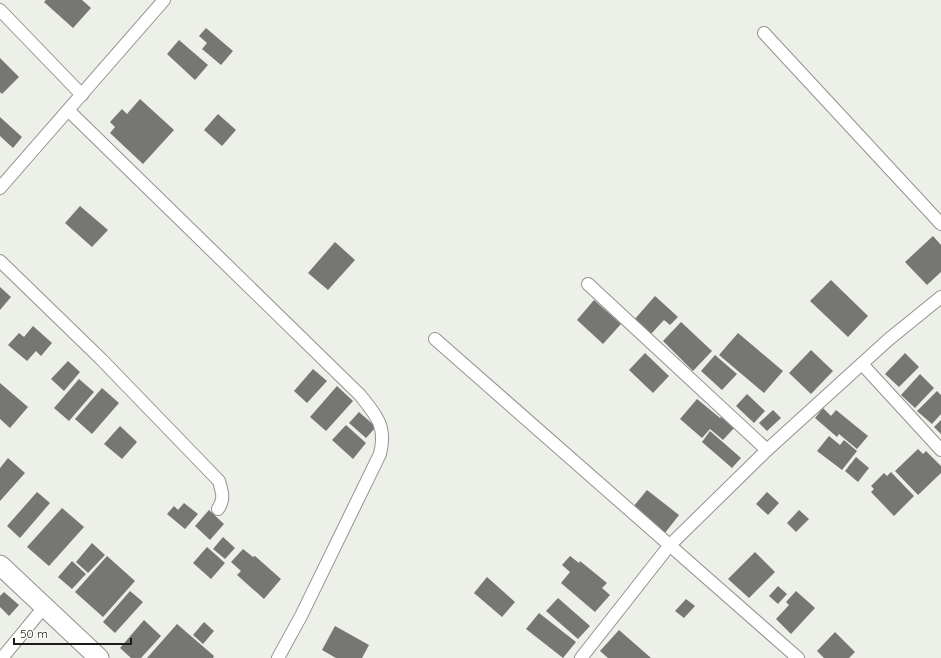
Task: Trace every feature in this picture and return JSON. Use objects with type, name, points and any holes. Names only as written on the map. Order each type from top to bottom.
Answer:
[{"type":"main road","points":[[0,565],[99,658]]},
{"type":"street","points":[[0,188],[164,0]]},
{"type":"street","points":[[0,10],[82,95]]},
{"type":"street","points":[[764,33],[941,224]]},
{"type":"street","points":[[68,111],[360,395],[379,419],[382,438],[380,454],[301,616],[278,658]]},
{"type":"street","points":[[0,261],[101,359],[219,481],[223,502],[218,509]]},
{"type":"street","points":[[588,284],[767,450]]},
{"type":"street","points":[[581,658],[669,546],[767,450],[862,364],[940,301]]},
{"type":"street","points":[[435,339],[798,658]]},
{"type":"street","points":[[862,364],[941,450]]},
{"type":"street","points":[[2,658],[44,607]]},
{"type":"building","points":[[46,0],[82,0],[91,8],[73,28],[44,2]]},
{"type":"building","points":[[206,28],[233,51],[221,65],[202,49],[207,43],[199,36]]},
{"type":"building","points":[[179,40],[208,65],[195,80],[167,54]]},
{"type":"building","points":[[0,58],[19,77],[2,94],[0,92]]},
{"type":"building","points":[[140,99],[174,130],[143,164],[110,133],[115,127],[110,122],[122,109],[127,114]]},
{"type":"building","points":[[218,114],[236,130],[222,146],[204,130]]},
{"type":"building","points":[[0,117],[22,137],[13,148],[0,136]]},
{"type":"building","points":[[80,206],[108,230],[92,247],[65,223]]},
{"type":"building","points":[[933,236],[941,245],[941,272],[927,285],[905,262]]},
{"type":"building","points":[[335,242],[355,260],[328,290],[308,273]]},
{"type":"building","points":[[831,280],[868,316],[848,337],[810,301]]},
{"type":"building","points":[[0,287],[11,297],[0,310]]},
{"type":"building","points":[[655,296],[678,317],[670,325],[664,320],[651,334],[634,320]]},
{"type":"building","points":[[594,300],[621,324],[603,344],[577,320]]},
{"type":"building","points":[[681,322],[712,351],[693,371],[663,341]]},
{"type":"building","points":[[33,326],[52,343],[41,356],[36,351],[27,361],[8,345],[19,333],[24,337]]},
{"type":"building","points":[[738,333],[783,371],[764,393],[719,355]]},
{"type":"building","points":[[811,350],[833,371],[811,394],[789,373]]},
{"type":"building","points":[[645,353],[669,376],[653,393],[629,370]]},
{"type":"building","points":[[905,353],[919,367],[899,387],[885,374]]},
{"type":"building","points":[[715,355],[737,374],[722,390],[701,371]]},
{"type":"building","points":[[68,361],[80,372],[64,391],[51,379]]},
{"type":"building","points":[[313,369],[327,381],[307,403],[294,391]]},
{"type":"building","points":[[920,374],[934,388],[915,408],[901,395]]},
{"type":"building","points":[[79,379],[94,392],[69,421],[54,408]]},
{"type":"building","points":[[0,383],[28,407],[10,428],[0,419]]},
{"type":"building","points":[[337,386],[353,401],[326,431],[310,417]]},
{"type":"building","points":[[102,388],[119,403],[92,434],[75,419]]},
{"type":"building","points":[[937,391],[941,395],[941,414],[932,424],[917,411]]},
{"type":"building","points":[[747,394],[765,411],[754,423],[736,406]]},
{"type":"building","points":[[697,399],[734,428],[723,440],[710,429],[702,438],[680,419]]},
{"type":"building","points":[[823,408],[831,416],[836,410],[868,436],[857,449],[839,434],[837,437],[815,418]]},
{"type":"building","points":[[773,410],[781,418],[767,431],[759,423]]},
{"type":"building","points":[[359,412],[376,427],[366,438],[349,423]]},
{"type":"building","points":[[941,420],[941,434],[934,427]]},
{"type":"building","points":[[346,425],[366,443],[353,459],[332,440]]},
{"type":"building","points":[[120,426],[137,442],[122,459],[104,444]]},
{"type":"building","points":[[710,431],[741,458],[732,468],[702,442]]},
{"type":"building","points":[[829,436],[840,445],[844,440],[857,451],[842,470],[817,451]]},
{"type":"building","points":[[918,449],[923,454],[926,451],[941,466],[941,473],[918,495],[895,471]]},
{"type":"building","points":[[856,457],[869,468],[858,482],[845,471]]},
{"type":"building","points":[[8,458],[25,473],[0,501],[0,468]]},
{"type":"building","points":[[891,472],[914,496],[894,516],[871,492],[874,489],[871,486],[884,473],[887,476]]},
{"type":"building","points":[[647,490],[679,515],[665,533],[633,507]]},
{"type":"building","points":[[37,492],[50,503],[20,538],[7,526]]},
{"type":"building","points":[[767,492],[779,503],[768,515],[756,504]]},
{"type":"building","points":[[184,503],[198,514],[185,529],[167,514],[174,506],[178,510]]},
{"type":"building","points":[[62,508],[84,527],[49,566],[27,547]]},
{"type":"building","points":[[209,510],[224,524],[210,540],[195,526]]},
{"type":"building","points":[[799,510],[809,519],[796,532],[787,523]]},
{"type":"building","points":[[223,537],[235,548],[225,559],[213,549]]},
{"type":"building","points":[[92,543],[105,555],[88,573],[76,562]]},
{"type":"building","points":[[207,547],[225,563],[211,579],[193,563]]},
{"type":"building","points":[[243,549],[253,557],[255,556],[281,579],[264,599],[237,575],[241,571],[231,562]]},
{"type":"building","points":[[755,552],[775,572],[749,598],[728,579]]},
{"type":"building","points":[[107,556],[135,581],[103,617],[75,592]]},
{"type":"building","points":[[570,556],[579,563],[580,561],[607,583],[602,588],[610,595],[595,612],[561,583],[570,572],[562,565]]},
{"type":"building","points":[[72,561],[86,574],[72,589],[58,577]]},
{"type":"building","points":[[487,577],[515,602],[502,617],[474,593]]},
{"type":"building","points":[[778,586],[787,594],[778,604],[769,596]]},
{"type":"building","points":[[130,591],[143,602],[115,633],[103,622]]},
{"type":"building","points":[[796,591],[815,608],[791,634],[776,619],[789,605],[786,602]]},
{"type":"building","points":[[4,592],[19,605],[9,616],[0,607],[0,596]]},
{"type":"building","points":[[558,598],[590,626],[578,639],[546,611]]},
{"type":"building","points":[[686,599],[695,606],[684,618],[675,611]]},
{"type":"building","points":[[539,613],[576,642],[563,658],[526,629]]},
{"type":"building","points":[[144,620],[161,636],[141,658],[131,658],[120,648]]},
{"type":"building","points":[[204,622],[214,631],[203,644],[193,635]]},
{"type":"building","points":[[177,624],[214,656],[213,658],[147,658]]},
{"type":"building","points":[[335,626],[369,645],[362,658],[336,658],[322,650]]},
{"type":"building","points":[[619,630],[651,658],[608,658],[600,651]]},
{"type":"building","points":[[835,632],[855,652],[849,658],[824,658],[817,651]]}]
